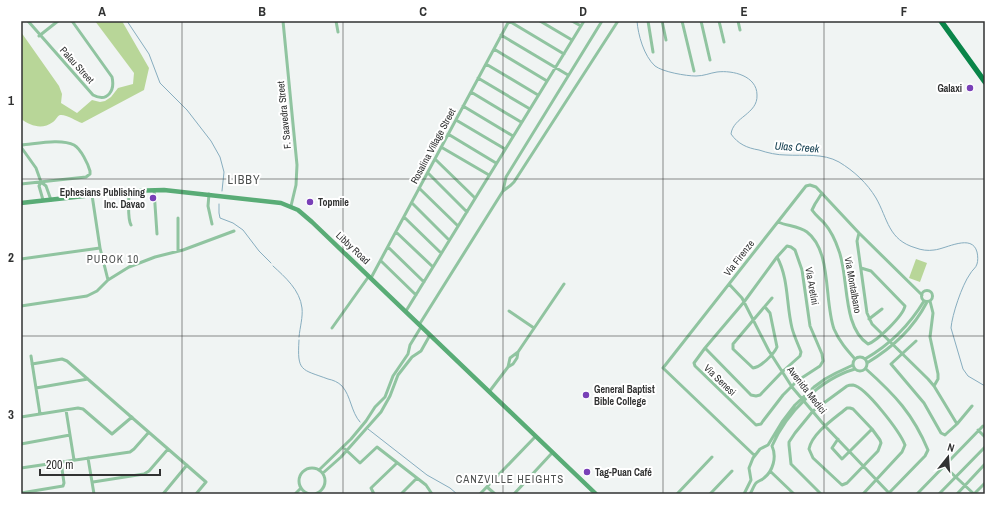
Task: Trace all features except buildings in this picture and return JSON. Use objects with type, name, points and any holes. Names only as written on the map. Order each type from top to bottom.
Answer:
[{"type":"highway","points":[[942,21],[985,82]]},
{"type":"main road","name":"Libby Road","points":[[21,203],[154,189],[209,194],[281,203],[291,206],[304,214],[406,311],[592,493]]},
{"type":"street","name":"Palau Street","points":[[28,21],[39,36],[93,95],[100,98],[104,97],[110,94],[112,90],[112,77],[72,21]]},
{"type":"street","points":[[39,36],[58,21]]},
{"type":"street","name":"F. Saavedra Street","points":[[283,21],[297,165],[291,206]]},
{"type":"street","points":[[336,21],[338,32]]},
{"type":"street","points":[[509,21],[564,54]]},
{"type":"street","name":"Rosalina Village Street","points":[[332,328],[381,261],[509,21]]},
{"type":"street","points":[[540,21],[572,40]]},
{"type":"street","points":[[572,21],[580,26]]},
{"type":"street","points":[[406,311],[584,21]]},
{"type":"street","points":[[319,470],[343,447],[366,421],[375,407],[385,397],[393,376],[408,354],[410,345],[420,326],[503,191],[506,177],[602,21]]},
{"type":"street","points":[[503,191],[514,182],[618,21]]},
{"type":"street","points":[[648,21],[653,52]]},
{"type":"street","points":[[662,21],[666,40]]},
{"type":"street","points":[[682,21],[694,71]]},
{"type":"street","points":[[701,21],[710,60]]},
{"type":"street","points":[[719,21],[724,42]]},
{"type":"street","points":[[738,21],[740,30]]},
{"type":"street","points":[[501,35],[568,75]]},
{"type":"street","points":[[494,49],[547,81]]},
{"type":"street","points":[[486,64],[538,95]]},
{"type":"street","points":[[478,78],[530,109]]},
{"type":"street","points":[[471,92],[521,122]]},
{"type":"street","points":[[463,106],[513,136]]},
{"type":"street","points":[[456,120],[505,149]]},
{"type":"street","points":[[448,134],[496,163]]},
{"type":"street","points":[[21,146],[58,142],[72,144],[78,148],[90,171],[90,174],[86,177],[21,184]]},
{"type":"street","points":[[21,146],[33,162],[41,182],[46,186],[51,200]]},
{"type":"street","points":[[442,147],[489,175]]},
{"type":"street","points":[[435,159],[475,198]]},
{"type":"street","points":[[428,173],[467,212]]},
{"type":"street","points":[[41,182],[39,186],[43,200]]},
{"type":"street","name":"Via Firenze","points":[[754,456],[663,368],[806,186],[813,185],[822,193],[859,233],[922,295]]},
{"type":"street","points":[[420,188],[458,226]]},
{"type":"street","points":[[154,189],[157,234]]},
{"type":"street","points":[[129,191],[130,209],[128,217],[131,225]]},
{"type":"street","name":"Via Montalbano","points":[[822,193],[814,204],[812,210],[829,229],[840,252],[850,315],[853,324],[856,331],[868,344],[874,342],[882,334]]},
{"type":"street","points":[[209,194],[208,206],[212,224]]},
{"type":"street","points":[[92,195],[100,248],[108,280]]},
{"type":"street","points":[[412,203],[450,240]]},
{"type":"street","points":[[404,217],[441,254]]},
{"type":"street","points":[[178,218],[178,251]]},
{"type":"street","points":[[778,222],[802,229],[811,236],[816,244],[824,264],[834,328],[843,346],[855,360]]},
{"type":"street","points":[[21,306],[87,296],[97,291],[108,280],[129,267],[234,231]]},
{"type":"street","points":[[396,232],[432,268]]},
{"type":"street","points":[[859,233],[857,242],[864,298],[869,319],[872,324],[903,353],[934,386],[957,424]]},
{"type":"street","name":"Via Aretini","points":[[744,302],[777,257],[787,246],[795,250],[802,270],[810,326],[823,358],[820,366],[792,386]]},
{"type":"street","points":[[388,247],[424,282]]},
{"type":"street","points":[[21,259],[100,248]]},
{"type":"street","points":[[705,348],[754,396],[760,395],[801,353],[792,330],[785,279],[782,267],[777,257]]},
{"type":"street","points":[[381,261],[416,295]]},
{"type":"street","points":[[861,268],[871,271],[905,306],[902,314],[882,334]]},
{"type":"street","points":[[489,392],[508,367],[512,355],[518,352],[564,284]]},
{"type":"street","name":"Avenida Medici","points":[[728,284],[744,302],[771,355],[792,386],[825,426],[888,493]]},
{"type":"street","points":[[866,361],[892,344],[913,321],[927,301],[933,297],[931,292],[926,291],[922,295],[927,301],[934,312],[930,337],[938,374],[938,379],[934,386]]},
{"type":"street","points":[[765,307],[770,314],[777,347],[759,366],[753,368],[734,349],[734,343],[772,298]]},
{"type":"street","name":"Via Senesi","points":[[744,302],[694,361],[695,366],[756,425],[764,421],[783,395],[792,386]]},
{"type":"street","points":[[869,319],[882,309]]},
{"type":"street","points":[[509,311],[534,328]]},
{"type":"street","points":[[323,474],[381,412],[390,396],[398,375],[412,357],[421,351],[430,336]]},
{"type":"street","points":[[916,341],[891,364],[924,403],[941,433],[945,435],[957,424],[972,406]]},
{"type":"street","points":[[408,354],[412,357]]},
{"type":"street","points":[[31,356],[40,414]]},
{"type":"street","points":[[747,494],[751,480],[749,468],[754,456],[760,449],[770,446],[803,400],[825,379],[853,365],[855,360],[861,357],[866,361]]},
{"type":"street","points":[[32,364],[64,359],[206,482],[196,494]]},
{"type":"street","points":[[866,361],[866,369],[887,388],[904,407],[920,430],[928,450],[925,456],[888,493]]},
{"type":"street","points":[[853,365],[855,369]]},
{"type":"street","points":[[803,400],[826,383],[845,372],[855,369],[860,371],[866,369]]},
{"type":"street","points":[[36,388],[88,379]]},
{"type":"street","points":[[821,494],[789,461],[789,442],[805,420],[813,412],[847,386],[854,385],[876,404],[887,416],[904,442],[905,447],[863,494]]},
{"type":"street","points":[[21,417],[78,408],[86,410],[112,434],[132,417]]},
{"type":"street","points":[[847,408],[853,409],[872,429],[880,440],[880,447],[878,451],[847,483],[842,485],[813,458],[809,452],[809,446],[825,426],[847,408]]},
{"type":"street","points":[[66,410],[74,460]]},
{"type":"street","points":[[917,494],[983,426]]},
{"type":"street","points":[[838,439],[832,448],[840,458],[843,458],[872,429]]},
{"type":"street","points":[[978,430],[985,437]]},
{"type":"street","points":[[21,468],[130,452],[149,432]]},
{"type":"street","points":[[21,444],[70,436]]},
{"type":"street","points":[[480,494],[535,437]]},
{"type":"street","points":[[747,494],[756,482],[766,477],[770,470],[775,456],[770,446]]},
{"type":"street","points":[[343,447],[360,463],[377,447],[426,485],[432,494]]},
{"type":"street","points":[[939,494],[985,447]]},
{"type":"street","points":[[93,482],[144,474],[150,471],[168,449]]},
{"type":"street","points":[[514,494],[552,453]]},
{"type":"street","points":[[88,458],[94,494]]},
{"type":"street","points":[[677,494],[712,458]]},
{"type":"street","points":[[21,493],[63,486],[64,483],[60,462]]},
{"type":"street","points":[[374,494],[370,488],[397,463]]},
{"type":"street","points":[[957,494],[985,464]]},
{"type":"street","points":[[163,494],[187,465]]},
{"type":"street","points":[[944,466],[974,494],[985,483]]},
{"type":"street","points":[[310,468],[319,470],[323,474],[325,482],[321,490],[316,494],[303,493],[300,479],[302,473],[310,468]]},
{"type":"street","points":[[770,470],[794,494]]},
{"type":"street","points":[[710,494],[732,471]]},
{"type":"street","points":[[402,494],[417,478]]},
{"type":"street","points":[[751,480],[756,482]]},
{"type":"street","points":[[487,486],[495,494]]},
{"type":"street","points":[[295,494],[301,488]]},
{"type":"street","points":[[321,490],[324,494]]},
{"type":"green space","points":[[95,21],[122,21],[149,68],[144,90],[82,123],[62,115],[45,126],[29,124],[21,119],[21,32],[59,86],[62,94],[61,103],[77,113],[92,100],[100,102],[105,101],[111,97],[118,88],[133,84],[134,73]]},
{"type":"green space","points":[[916,259],[927,263],[920,282],[909,278]]},
{"type":"waterway","points":[[127,21],[149,54],[160,83],[187,110],[211,141],[220,157],[224,172],[222,191]]},
{"type":"waterway","name":"Ulas Creek","points":[[637,21],[640,39],[648,57],[655,66],[663,70],[692,76],[702,76],[717,72],[737,73],[749,79],[753,83],[756,88],[757,95],[754,107],[736,123],[731,134],[740,143],[772,154],[820,156],[839,162],[855,173],[869,187],[894,234],[900,240],[918,249],[932,250],[964,243],[974,246],[977,252],[977,264],[967,279],[961,292],[953,316],[951,328],[963,369],[968,376],[985,386]]},
{"type":"waterway","points":[[219,204],[220,218],[233,223],[243,230],[259,251],[271,263]]},
{"type":"waterway","points":[[273,266],[291,284],[301,301],[302,315],[299,337]]},
{"type":"waterway","points":[[299,340],[300,364],[306,371],[339,383],[345,390],[360,422]]},
{"type":"waterway","points":[[368,429],[427,475],[450,488],[457,494]]},
{"type":"place","name":"Galaxi","points":[[970,88]]},
{"type":"place","name":"Ephesians Publishing Inc. Davao","points":[[153,198]]},
{"type":"place","name":"Topmile","points":[[310,202]]},
{"type":"place","name":"General Baptist Bible College","points":[[586,395]]},
{"type":"place","name":"Tag-Puan Café","points":[[587,472]]},
{"type":"district","name":"LIBBY","points":[[244,180]]},
{"type":"district","name":"PUROK 10","points":[[113,259]]},
{"type":"district","name":"CANZVILLE HEIGHTS","points":[[510,479]]}]
